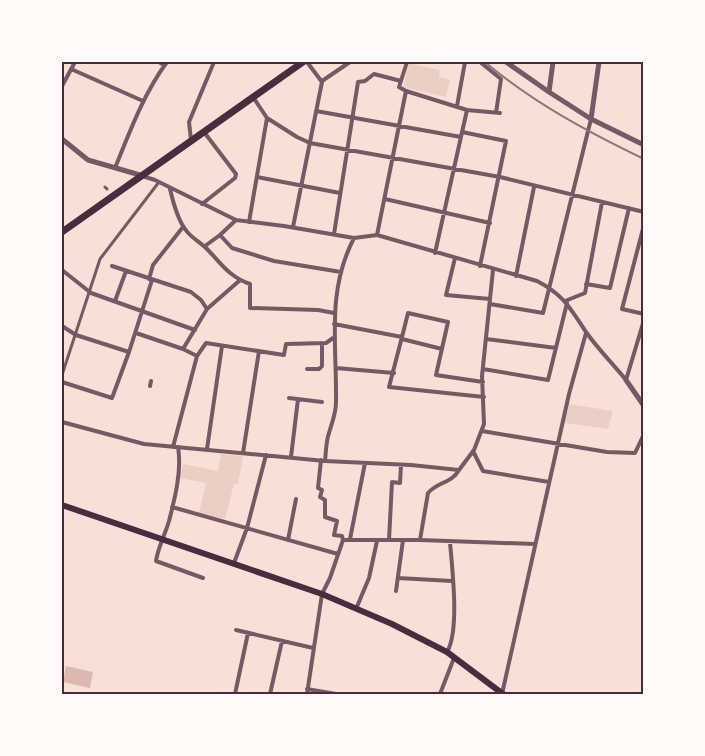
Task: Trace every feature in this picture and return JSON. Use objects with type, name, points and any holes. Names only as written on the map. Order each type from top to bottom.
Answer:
[{"type":"highway","points":[[62,232],[140,175],[305,62]]},
{"type":"main road","points":[[62,505],[322,594],[392,624],[447,652],[502,694]]},
{"type":"street","points":[[62,86],[75,62]]},
{"type":"street","points":[[116,168],[143,101],[166,63],[159,62]]},
{"type":"street","points":[[191,140],[189,122],[214,62]]},
{"type":"street","points":[[305,62],[322,81]]},
{"type":"street","points":[[293,228],[322,81],[350,62]]},
{"type":"street","points":[[407,62],[399,87],[467,110],[498,113],[501,79],[480,62]]},
{"type":"street","points":[[457,106],[465,62]]},
{"type":"street","points":[[506,62],[591,119],[644,145]]},
{"type":"street","points":[[549,92],[553,62]]},
{"type":"street","points":[[455,258],[446,295],[543,313],[591,119],[599,62]]},
{"type":"street","points":[[71,69],[143,101]]},
{"type":"street","points":[[334,234],[358,81],[365,81],[374,74],[401,81]]},
{"type":"street","points":[[377,236],[406,90]]},
{"type":"street","points":[[253,97],[267,118],[310,143],[500,177],[644,212]]},
{"type":"street","points":[[435,253],[467,110]]},
{"type":"street","points":[[316,111],[506,141],[480,266]]},
{"type":"street","points":[[249,222],[267,118]]},
{"type":"street","points":[[202,204],[235,178],[236,174],[203,132]]},
{"type":"street","points":[[62,140],[88,160],[159,182],[236,220],[354,238],[377,236],[537,281],[566,302],[644,406]]},
{"type":"street","points":[[257,177],[340,193]]},
{"type":"street","points":[[62,375],[99,259],[159,182]]},
{"type":"street","points":[[516,276],[534,187]]},
{"type":"street","points":[[170,188],[172,200],[183,227],[193,240],[205,246],[239,281],[250,284],[250,308],[318,310],[334,313]]},
{"type":"street","points":[[385,199],[490,223]]},
{"type":"street","points":[[566,302],[585,293],[602,202]]},
{"type":"street","points":[[586,284],[610,288],[629,208]]},
{"type":"street","points":[[205,246],[220,236],[236,220]]},
{"type":"street","points":[[644,225],[622,309],[644,314]]},
{"type":"street","points":[[62,382],[112,398],[136,333],[153,265],[183,227]]},
{"type":"street","points":[[220,236],[232,248],[274,261],[341,272]]},
{"type":"street","points":[[343,540],[342,536],[334,535],[337,521],[325,517],[325,500],[320,497],[322,490],[318,488],[328,434],[335,411],[334,313],[341,272],[354,238]]},
{"type":"street","points":[[112,266],[191,292],[207,309]]},
{"type":"street","points":[[62,270],[89,291],[195,330]]},
{"type":"street","points":[[420,540],[428,493],[432,488],[451,480],[473,451],[482,431],[483,369],[494,270]]},
{"type":"street","points":[[115,301],[126,271]]},
{"type":"street","points":[[183,349],[207,309],[239,281]]},
{"type":"street","points":[[483,369],[548,380],[566,302]]},
{"type":"street","points":[[483,382],[436,375],[448,322],[408,313],[389,387],[484,397]]},
{"type":"street","points":[[626,380],[644,320]]},
{"type":"street","points":[[334,324],[442,349]]},
{"type":"street","points":[[62,326],[75,335],[129,351]]},
{"type":"street","points":[[502,694],[568,394],[587,332]]},
{"type":"street","points":[[136,333],[197,356]]},
{"type":"street","points":[[204,578],[156,561],[158,546],[163,538],[172,507],[180,462],[176,447],[197,356],[206,343],[284,355],[286,344],[322,343],[333,338]]},
{"type":"street","points":[[486,339],[556,348]]},
{"type":"street","points":[[307,369],[319,369],[322,366],[322,343]]},
{"type":"street","points":[[207,449],[222,346]]},
{"type":"street","points":[[243,453],[259,351]]},
{"type":"street","points":[[336,368],[394,373]]},
{"type":"street","points":[[315,401],[316,394]]},
{"type":"street","points":[[289,398],[322,402]]},
{"type":"street","points":[[291,457],[298,399]]},
{"type":"street","points":[[62,422],[144,444],[459,470]]},
{"type":"street","points":[[482,431],[607,452],[635,453],[644,434]]},
{"type":"street","points":[[473,451],[483,471],[549,482]]},
{"type":"street","points":[[234,564],[247,528],[266,455]]},
{"type":"street","points":[[350,539],[365,463]]},
{"type":"street","points":[[389,540],[392,482],[400,483],[401,465]]},
{"type":"street","points":[[288,540],[296,499]]},
{"type":"street","points":[[172,507],[338,554]]},
{"type":"street","points":[[343,540],[534,544]]},
{"type":"street","points":[[336,694],[307,692],[322,594],[343,540]]},
{"type":"street","points":[[396,591],[404,540]]},
{"type":"street","points":[[356,609],[369,578],[377,541]]},
{"type":"street","points":[[447,652],[451,645],[454,624],[450,542]]},
{"type":"street","points":[[398,578],[423,581],[452,580]]},
{"type":"street","points":[[236,630],[313,648]]},
{"type":"street","points":[[235,694],[248,633]]},
{"type":"street","points":[[270,694],[282,641]]},
{"type":"street","points":[[440,694],[454,657]]},
{"type":"shaded area","points":[[409,63],[440,70],[439,77],[450,80],[446,97],[403,87]]},
{"type":"shaded area","points":[[569,404],[613,411],[608,429],[565,423]]},
{"type":"shaded area","points":[[221,454],[243,456],[238,484],[234,484],[225,519],[199,513],[206,483],[180,478],[183,464],[218,471]]},
{"type":"shaded area","points":[[66,666],[93,672],[90,688],[63,682]]},
{"type":"railway","points":[[485,62],[503,77],[561,115],[644,159]]}]
